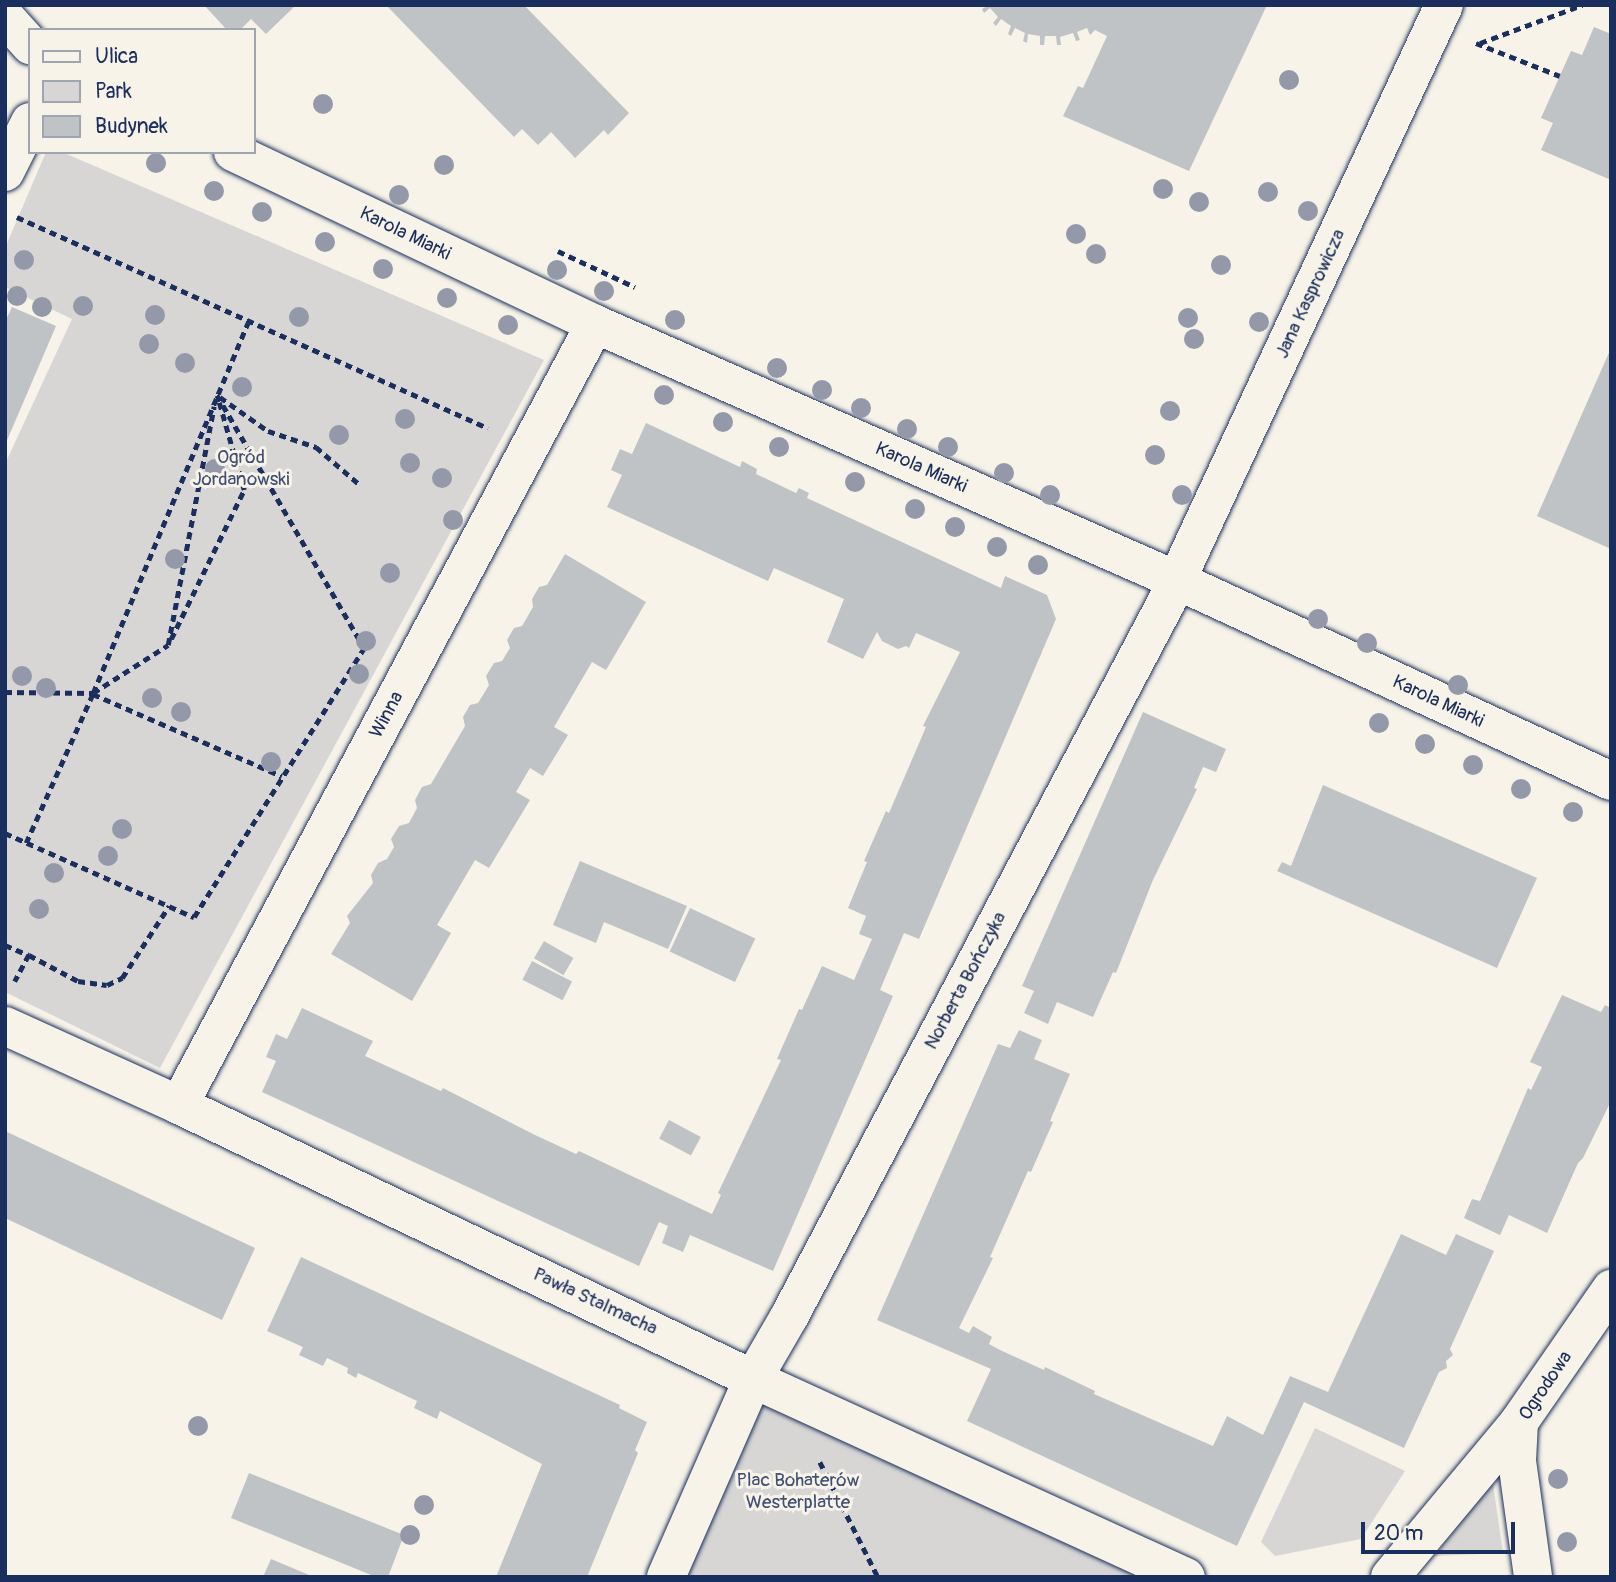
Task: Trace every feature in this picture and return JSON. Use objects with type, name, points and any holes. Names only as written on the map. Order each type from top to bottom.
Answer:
[{"type":"street","name":"Jana Kasprowicza","points":[[1176,580],[1439,16]]},
{"type":"street","points":[[5,17],[28,43]]},
{"type":"street","points":[[5,172],[28,126]]},
{"type":"street","name":"Karola Miarki","points":[[237,154],[595,324],[1176,580],[1611,781]]},
{"type":"street","name":"Winna","points":[[179,1105],[595,324]]},
{"type":"street","name":"Norberta Bończyka","points":[[753,1379],[802,1292],[1176,580]]},
{"type":"street","name":"Pawła Stalmacha","points":[[8,1008],[179,1105],[753,1379],[1186,1577]]},
{"type":"street","name":"Ogrodowa","points":[[1534,1577],[1517,1461],[1519,1422],[1611,1289]]},
{"type":"street","points":[[666,1577],[753,1379]]},
{"type":"street","points":[[1390,1577],[1519,1422]]},
{"type":"path","points":[[1479,44],[1582,5]]},
{"type":"path","points":[[1439,16],[1479,44],[1560,76]]},
{"type":"path","points":[[13,216],[530,449]]},
{"type":"path","points":[[26,843],[93,693],[248,323]]},
{"type":"path","points":[[216,394],[268,431],[316,447],[359,484]]},
{"type":"path","points":[[168,645],[216,394]]},
{"type":"path","points":[[93,693],[168,645],[244,490],[216,394]]},
{"type":"path","points":[[216,394],[364,648]]},
{"type":"path","points":[[5,833],[194,917],[378,626]]},
{"type":"path","points":[[5,692],[93,693],[282,776]]},
{"type":"path","points":[[5,945],[78,981],[107,985],[122,978],[169,906]]},
{"type":"path","points":[[8,1008],[29,955]]},
{"type":"path","points":[[814,1450],[878,1577]]},
{"type":"green space","name":"Ogród Jordanowski","points":[[45,154],[67,154],[544,360],[160,1068],[5,992],[5,464],[72,319],[5,287],[5,248]]},
{"type":"green space","name":"Plac Bohaterów Westerplatte","points":[[753,1379],[1185,1577],[666,1577]]},
{"type":"green space","points":[[1315,1428],[1405,1471],[1361,1539],[1275,1556],[1261,1542]]},
{"type":"green space","points":[[1492,1477],[1503,1553],[1435,1556]]},
{"type":"building","points":[[204,5],[296,5],[266,34],[251,19],[242,28],[225,28]]},
{"type":"building","points":[[386,5],[524,5],[629,113],[608,135],[604,130],[575,158],[551,132],[538,145],[522,129],[514,137]]},
{"type":"building","points":[[989,5],[1267,5],[1189,171],[1063,116],[1078,86],[1083,88],[1107,36],[1095,30],[1090,35],[1087,28],[1077,32],[1080,40],[1076,41],[1073,33],[1060,37],[1061,45],[1057,45],[1056,36],[1045,36],[1044,45],[1040,45],[1040,36],[1028,34],[1027,43],[1023,41],[1025,33],[1015,28],[1011,36],[1008,34],[1011,26],[1001,19],[996,26],[993,23],[998,17],[990,8],[984,13],[982,9]]},
{"type":"building","points":[[1594,27],[1611,34],[1611,180],[1541,150],[1553,123],[1541,118],[1571,51],[1582,55]]},
{"type":"building","points":[[12,307],[56,326],[5,445],[5,322]]},
{"type":"building","points":[[1611,348],[1611,549],[1537,516]]},
{"type":"building","points":[[646,423],[740,467],[742,461],[757,469],[756,474],[796,493],[799,488],[809,493],[807,498],[1001,588],[1005,576],[1047,595],[1056,619],[919,939],[904,933],[880,990],[893,996],[773,1271],[690,1235],[683,1252],[662,1243],[668,1226],[659,1222],[639,1266],[262,1092],[276,1061],[266,1057],[276,1034],[287,1039],[302,1008],[373,1041],[365,1056],[441,1091],[443,1088],[535,1135],[576,1154],[579,1151],[712,1214],[721,1195],[718,1193],[781,1060],[777,1059],[799,1009],[802,1010],[822,966],[854,980],[872,939],[859,934],[866,916],[848,908],[867,862],[864,861],[886,811],[889,813],[926,727],[923,726],[960,652],[916,633],[909,648],[906,646],[898,649],[882,641],[877,632],[863,659],[827,642],[844,599],[774,568],[768,581],[607,507],[622,475],[611,470],[620,449],[632,454]]},
{"type":"building","points":[[565,554],[646,602],[606,670],[592,662],[554,727],[568,735],[543,776],[530,768],[516,792],[530,800],[489,868],[475,860],[437,925],[451,933],[412,1001],[331,954],[350,923],[347,916],[373,883],[371,875],[378,863],[387,859],[394,847],[391,839],[399,826],[409,823],[417,808],[415,800],[422,787],[431,784],[465,726],[463,717],[470,705],[478,703],[489,685],[486,676],[494,663],[502,661],[510,648],[507,640],[514,628],[522,626],[533,607],[532,599],[539,587],[547,585]]},
{"type":"building","points":[[1143,712],[1226,749],[1216,772],[1203,767],[1194,788],[1197,789],[1153,880],[1116,973],[1113,972],[1093,1017],[1057,1002],[1048,1024],[1024,1013],[1034,991],[1022,986]]},
{"type":"building","points":[[1323,785],[1537,878],[1497,968],[1277,871],[1282,862],[1291,866]]},
{"type":"building","points":[[580,861],[687,906],[668,949],[604,922],[596,943],[553,925]]},
{"type":"building","points":[[690,908],[755,938],[735,982],[670,952]]},
{"type":"building","points":[[544,941],[573,958],[563,975],[534,958]]},
{"type":"building","points":[[532,961],[572,981],[563,1000],[522,980]]},
{"type":"building","points":[[1562,995],[1601,1012],[1605,1005],[1611,1008],[1611,1101],[1578,1163],[1547,1233],[1509,1215],[1500,1235],[1464,1218],[1472,1199],[1480,1201],[1528,1088],[1531,1090],[1542,1067],[1530,1062]]},
{"type":"building","points":[[1019,1030],[1042,1040],[1034,1059],[1070,1074],[1050,1121],[1053,1122],[1031,1172],[1028,1171],[990,1257],[993,1258],[959,1328],[969,1333],[973,1326],[992,1337],[989,1344],[1000,1350],[1044,1370],[1045,1367],[1095,1391],[1094,1394],[1213,1446],[1227,1416],[1263,1435],[1290,1376],[1328,1392],[1401,1234],[1446,1255],[1456,1234],[1494,1251],[1450,1349],[1453,1355],[1446,1361],[1447,1368],[1439,1372],[1404,1448],[1304,1402],[1237,1546],[967,1421],[991,1369],[877,1320],[998,1044],[1010,1048]]},
{"type":"building","points":[[669,1120],[701,1137],[691,1155],[659,1139]]},
{"type":"building","points":[[5,1131],[255,1248],[222,1320],[5,1218]]},
{"type":"building","points":[[301,1257],[620,1405],[619,1408],[647,1422],[635,1450],[638,1453],[587,1577],[496,1577],[542,1464],[440,1411],[437,1419],[414,1408],[417,1401],[358,1373],[356,1378],[347,1373],[348,1368],[327,1358],[323,1366],[299,1355],[303,1347],[267,1331]]},
{"type":"building","points":[[249,1473],[404,1535],[388,1577],[376,1577],[231,1518]]},
{"type":"building","points":[[271,1559],[314,1577],[263,1577]]}]
